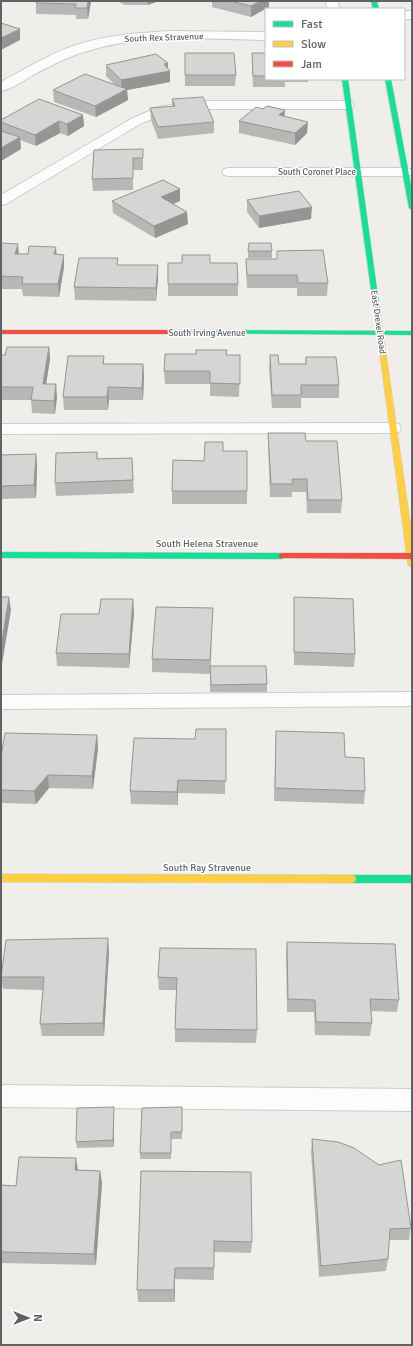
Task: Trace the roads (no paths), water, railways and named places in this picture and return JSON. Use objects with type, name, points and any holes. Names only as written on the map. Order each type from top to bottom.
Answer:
[{"type":"street","name":"South Rex Stravenue","points":[[1,87],[62,56],[79,49],[104,42],[155,36],[265,36]]},
{"type":"street","name":"East Drexel Road","points":[[344,80],[412,559]]},
{"type":"street","points":[[388,80],[412,208]]},
{"type":"street","name":"South Coronet Place","points":[[230,172],[405,172]]},
{"type":"street","name":"South Irving Avenue","points":[[1,332],[412,333]]},
{"type":"street","name":"South Helena Stravenue","points":[[1,555],[412,559]]},
{"type":"street","name":"South Ray Stravenue","points":[[1,878],[412,879]]},
{"type":"lane","points":[[1,201],[117,132],[150,114],[168,108],[192,105],[348,105]]},
{"type":"lane","points":[[1,429],[393,428]]},
{"type":"lane","points":[[1,702],[412,699]]},
{"type":"lane","points":[[1,1096],[412,1100]]}]
